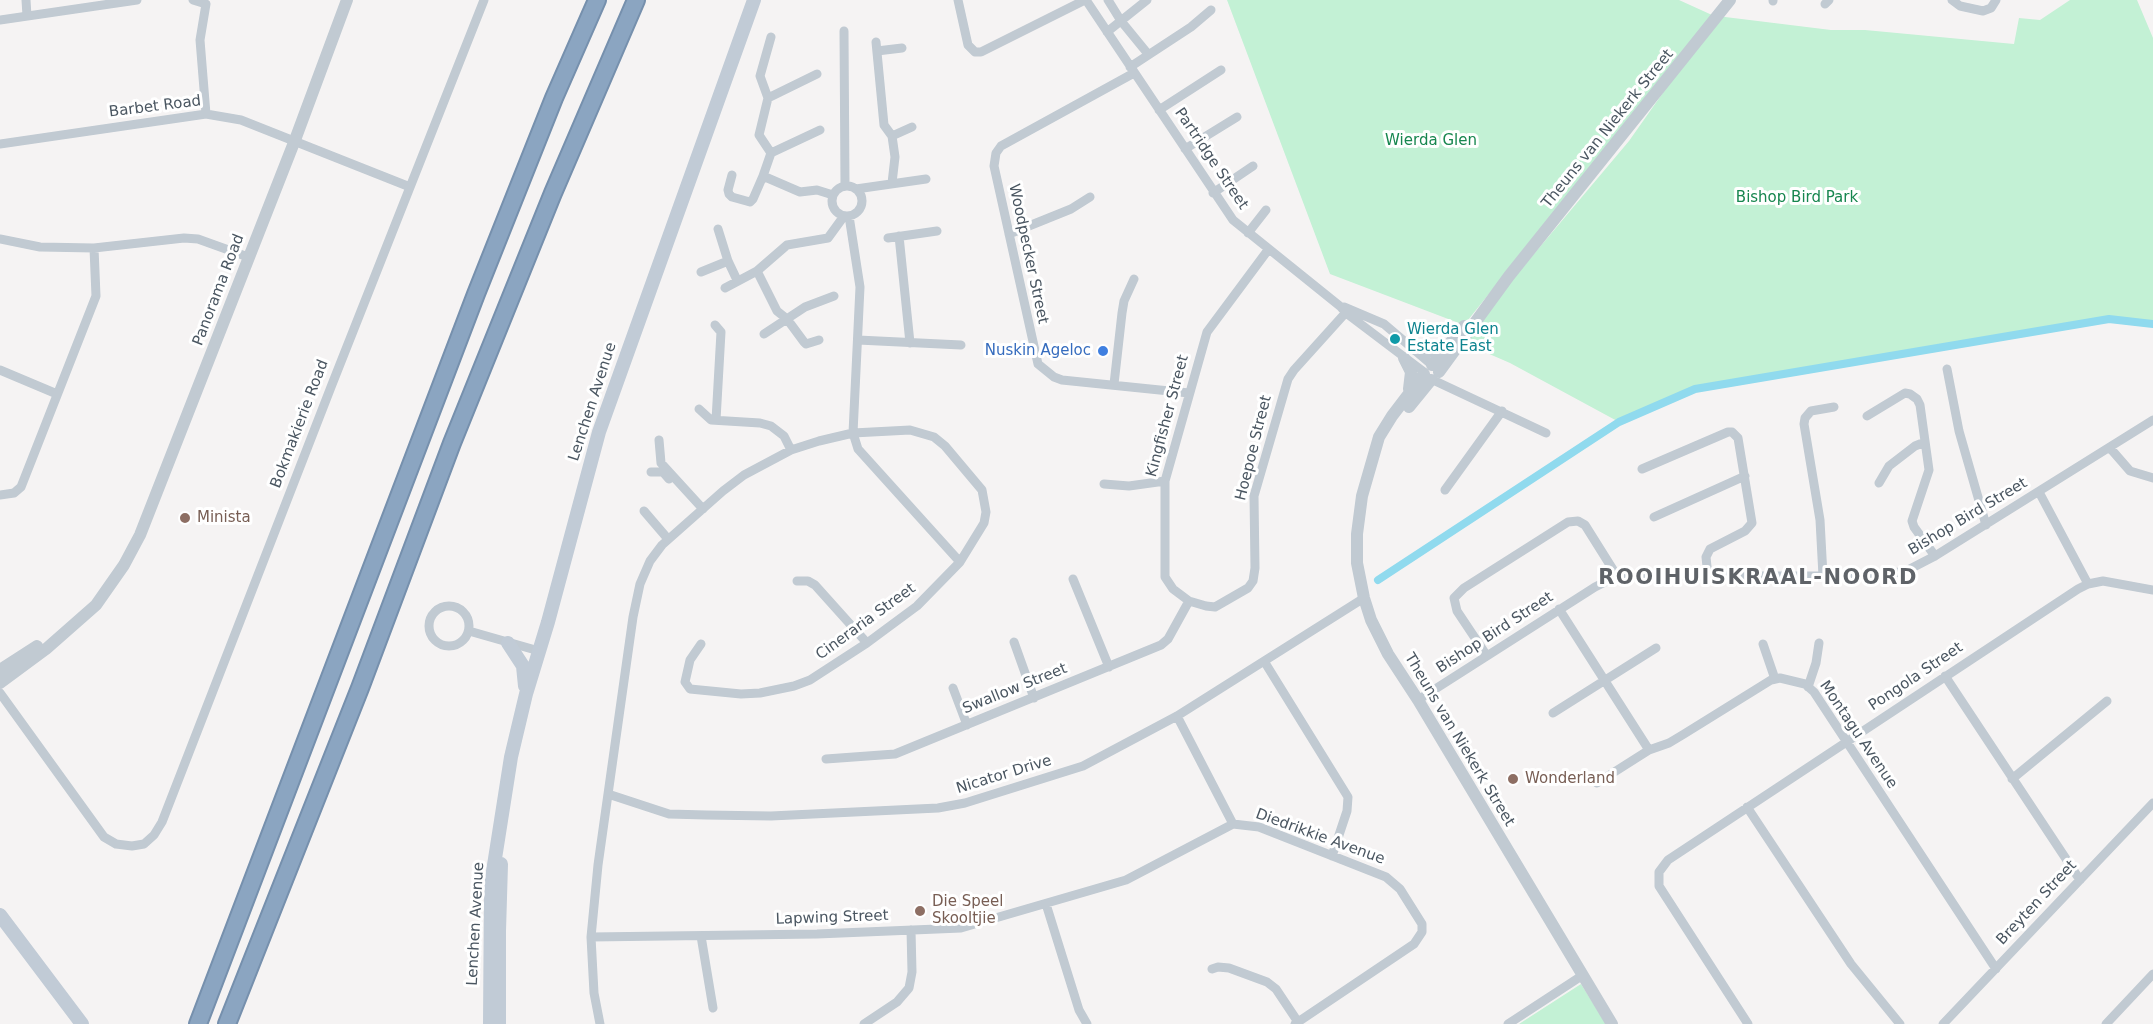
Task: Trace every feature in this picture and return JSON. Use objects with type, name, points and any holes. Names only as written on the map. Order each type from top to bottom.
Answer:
[{"type":"highway","points":[[198,1024],[476,294],[554,98],[597,0]]},
{"type":"highway","points":[[227,1024],[360,688],[452,443],[553,193],[636,0]]},
{"type":"main road","name":"Lenchen Avenue","points":[[490,1024],[491,884],[512,758],[526,694],[599,432],[754,0]]},
{"type":"main road","points":[[508,643],[523,666],[526,694]]},
{"type":"main road","name":"Lenchen Avenue","points":[[499,1024],[502,825]]},
{"type":"main road","points":[[0,915],[82,1024]]},
{"type":"street","points":[[26,0],[27,16]]},
{"type":"street","points":[[0,20],[137,0]]},
{"type":"street","points":[[194,0],[208,2],[200,40],[206,114]]},
{"type":"street","name":"Panorama Road","points":[[0,683],[80,620],[96,604],[124,565],[140,535],[295,141],[347,0]]},
{"type":"street","name":"Bokmakierie Road","points":[[0,693],[98,831],[110,842],[132,846],[144,843],[154,835],[162,822],[484,0]]},
{"type":"street","points":[[958,0],[968,45],[975,52],[981,52],[1085,0]]},
{"type":"street","name":"Partridge Street","points":[[1085,0],[1233,220],[1402,356],[1432,373]]},
{"type":"street","points":[[1108,0],[1121,21],[1148,54]]},
{"type":"street","points":[[1107,32],[1147,0]]},
{"type":"street","name":"Theuns van Niekerk Street","points":[[1376,451],[1432,373],[1730,0]]},
{"type":"street","points":[[1952,0],[1960,6],[1983,11],[1991,8],[1996,0]]},
{"type":"street","name":"Woodpecker Street","points":[[1189,393],[1062,380],[1054,377],[1038,364],[994,166],[996,153],[1001,146],[1132,70],[1148,54],[1191,27],[1211,10]]},
{"type":"street","points":[[844,31],[845,186]]},
{"type":"street","points":[[771,38],[760,76],[768,98],[759,135],[771,153]]},
{"type":"street","points":[[892,183],[895,157],[892,136],[884,124],[877,46],[902,48]]},
{"type":"street","points":[[1159,110],[1221,70]]},
{"type":"street","points":[[768,98],[817,74]]},
{"type":"street","name":"Barbet Road","points":[[0,144],[206,114],[241,120],[410,187]]},
{"type":"street","points":[[1185,149],[1237,117]]},
{"type":"street","points":[[892,136],[912,127]]},
{"type":"street","points":[[732,175],[729,194],[750,202],[753,200],[771,153],[820,130]]},
{"type":"street","points":[[1213,193],[1253,166]]},
{"type":"street","points":[[763,176],[798,192],[818,190],[833,195]]},
{"type":"street","points":[[846,216],[835,210],[832,200],[836,191],[845,186],[856,189],[926,179]]},
{"type":"street","points":[[725,288],[757,271],[787,245],[828,238],[846,216],[858,212],[861,207],[862,197],[856,189]]},
{"type":"street","points":[[1009,234],[1071,209],[1090,197]]},
{"type":"street","points":[[1248,233],[1266,210]]},
{"type":"street","points":[[846,216],[860,287],[853,434],[858,449],[960,562]]},
{"type":"street","points":[[718,229],[728,261],[737,280]]},
{"type":"street","points":[[888,238],[937,231]]},
{"type":"street","points":[[899,236],[910,343]]},
{"type":"street","points":[[0,239],[40,247],[94,248],[183,238],[198,239],[248,257]]},
{"type":"street","points":[[0,495],[14,493],[21,488],[96,296],[94,248]]},
{"type":"street","name":"Kingfisher Street","points":[[1189,602],[1173,589],[1166,577],[1165,481],[1205,339],[1211,326],[1268,250]]},
{"type":"street","points":[[701,272],[728,261]]},
{"type":"street","points":[[757,271],[777,311],[806,344],[819,340]]},
{"type":"street","name":"Theuns van Niekerk Street","points":[[1509,276],[1440,353],[1432,373],[1407,396],[1384,429],[1377,443],[1362,496],[1357,534],[1357,563],[1364,598],[1381,641],[1612,1024]]},
{"type":"street","points":[[1114,384],[1124,301],[1134,279]]},
{"type":"street","points":[[764,334],[805,307],[834,296]]},
{"type":"street","name":"Partridge Street","points":[[1345,309],[1384,324],[1412,346],[1432,373]]},
{"type":"street","name":"Hoepoe Street","points":[[1189,602],[1206,606],[1221,604],[1248,588],[1253,581],[1255,568],[1254,496],[1287,379],[1345,309]]},
{"type":"street","points":[[715,325],[721,332],[716,420]]},
{"type":"street","points":[[858,340],[961,345]]},
{"type":"street","points":[[1407,396],[1412,376],[1402,356],[1412,346],[1440,353]]},
{"type":"street","points":[[1947,369],[1959,431],[1986,525]]},
{"type":"street","points":[[0,370],[57,394]]},
{"type":"street","points":[[1432,373],[1452,387],[1546,433]]},
{"type":"street","points":[[1867,416],[1900,394],[1910,394],[1917,399],[1920,405],[1928,475],[1912,521],[1935,556]]},
{"type":"street","points":[[1823,576],[1821,527],[1804,424],[1805,418],[1812,411],[1834,407]]},
{"type":"street","points":[[699,409],[708,419],[771,426],[784,436],[791,450]]},
{"type":"street","points":[[1444,490],[1502,411]]},
{"type":"street","name":"Bishop Bird Street","points":[[1418,700],[1558,609],[1617,576],[1823,576],[1891,574],[1912,568],[1986,525],[2153,420]]},
{"type":"street","name":"Cineraria Street","points":[[600,1024],[594,993],[591,937],[598,865],[633,617],[640,584],[650,561],[668,539],[744,475],[791,450],[819,441],[853,434],[910,430],[934,437],[945,446],[982,490],[986,512],[984,523],[960,562],[917,606],[826,670],[794,686],[760,693],[741,694],[687,687],[685,682],[690,660],[701,644]]},
{"type":"street","points":[[1642,469],[1732,432],[1739,443],[1752,523],[1745,531],[1710,549],[1706,557],[1708,576]]},
{"type":"street","points":[[858,449],[868,433]]},
{"type":"street","points":[[659,440],[661,463],[701,510]]},
{"type":"street","points":[[1879,483],[1889,466],[1915,446],[1925,442]]},
{"type":"street","points":[[2110,448],[2130,471],[2153,478]]},
{"type":"street","points":[[651,472],[663,472],[701,510]]},
{"type":"street","points":[[1654,517],[1745,476]]},
{"type":"street","points":[[1104,484],[1129,486],[1165,481]]},
{"type":"street","points":[[2039,492],[2088,584],[2103,581],[2153,590]]},
{"type":"street","points":[[644,511],[668,539]]},
{"type":"street","points":[[1486,656],[1456,611],[1454,598],[1464,588],[1568,522],[1578,521],[1585,525],[1617,576]]},
{"type":"street","points":[[1073,579],[1109,667]]},
{"type":"street","points":[[797,581],[808,581],[815,585],[867,643]]},
{"type":"street","name":"Pongola Street","points":[[1748,1024],[1659,886],[1659,872],[1662,867],[1677,854],[1747,807],[2088,584]]},
{"type":"street","name":"Panorama Road","points":[[0,670],[76,616],[109,586]]},
{"type":"street","name":"Nicator Drive","points":[[608,794],[660,811],[679,814],[771,816],[938,808],[965,803],[1083,766],[1177,716],[1364,598]]},
{"type":"street","name":"Swallow Street","points":[[826,759],[895,754],[1109,667],[1166,642],[1189,602]]},
{"type":"street","points":[[454,606],[467,616],[470,623],[469,631],[459,643],[452,646],[444,645],[432,636],[429,621],[439,608],[454,606]]},
{"type":"street","points":[[1558,609],[1649,750]]},
{"type":"street","points":[[469,631],[539,651]]},
{"type":"street","points":[[1014,642],[1034,698]]},
{"type":"street","points":[[1808,687],[1816,663],[1819,643]]},
{"type":"street","points":[[1597,783],[1649,750],[1669,743],[1775,679],[1763,644]]},
{"type":"street","points":[[1553,713],[1656,648]]},
{"type":"street","points":[[1264,662],[1348,797],[1347,811],[1332,856]]},
{"type":"street","points":[[1945,676],[2080,880]]},
{"type":"street","name":"Montagu Avenue","points":[[1775,679],[1791,680],[1808,687],[1996,969]]},
{"type":"street","points":[[953,688],[967,725]]},
{"type":"street","points":[[1737,689],[1744,697]]},
{"type":"street","points":[[2012,779],[2107,700]]},
{"type":"street","name":"Diedrikkie Avenue","points":[[1177,716],[1233,824],[1259,827],[1386,877],[1400,889],[1422,924],[1420,939],[1414,944],[1297,1023]]},
{"type":"street","name":"Breyten Street","points":[[1943,1024],[2153,802]]},
{"type":"street","points":[[1747,807],[1851,964],[1900,1024]]},
{"type":"street","name":"Lapwing Street","points":[[591,937],[911,930],[970,926],[1126,880],[1233,824]]},
{"type":"street","points":[[1046,904],[1084,1023]]},
{"type":"street","points":[[864,1024],[897,1002],[909,988],[912,972],[911,930]]},
{"type":"street","points":[[701,936],[712,1008]]},
{"type":"street","points":[[1212,969],[1229,968],[1267,982],[1276,989],[1297,1023]]},
{"type":"street","points":[[2106,1024],[2153,974]]},
{"type":"street","points":[[1508,1024],[1583,975]]},
{"type":"green space","name":"Wierda Glen","points":[[1227,0],[1679,0],[1712,15],[1464,325],[1330,274]]},
{"type":"green space","name":"Bishop Bird Park","points":[[2070,0],[2137,0],[2153,38],[2153,324],[2108,319],[1695,389],[1619,422],[1510,363],[1464,343],[1491,305],[1629,141],[1717,16],[1831,30],[1865,30],[2014,44],[2019,18],[2040,20]]},
{"type":"green space","points":[[1581,984],[1606,1024],[1519,1024]]},
{"type":"waterway","points":[[1378,580],[1619,422],[1695,389],[2109,319],[2153,324]]},
{"type":"place","name":"Wierda Glen Estate East","points":[[1395,339]]},
{"type":"place","name":"Nuskin Ageloc","points":[[1103,351]]},
{"type":"place","name":"Minista","points":[[185,518]]},
{"type":"place","name":"Wonderland","points":[[1513,779]]},
{"type":"place","name":"Die Speel Skooltjie","points":[[920,911]]},
{"type":"district","name":"ROOIHUISKRAAL-NOORD","points":[[1758,579]]}]
